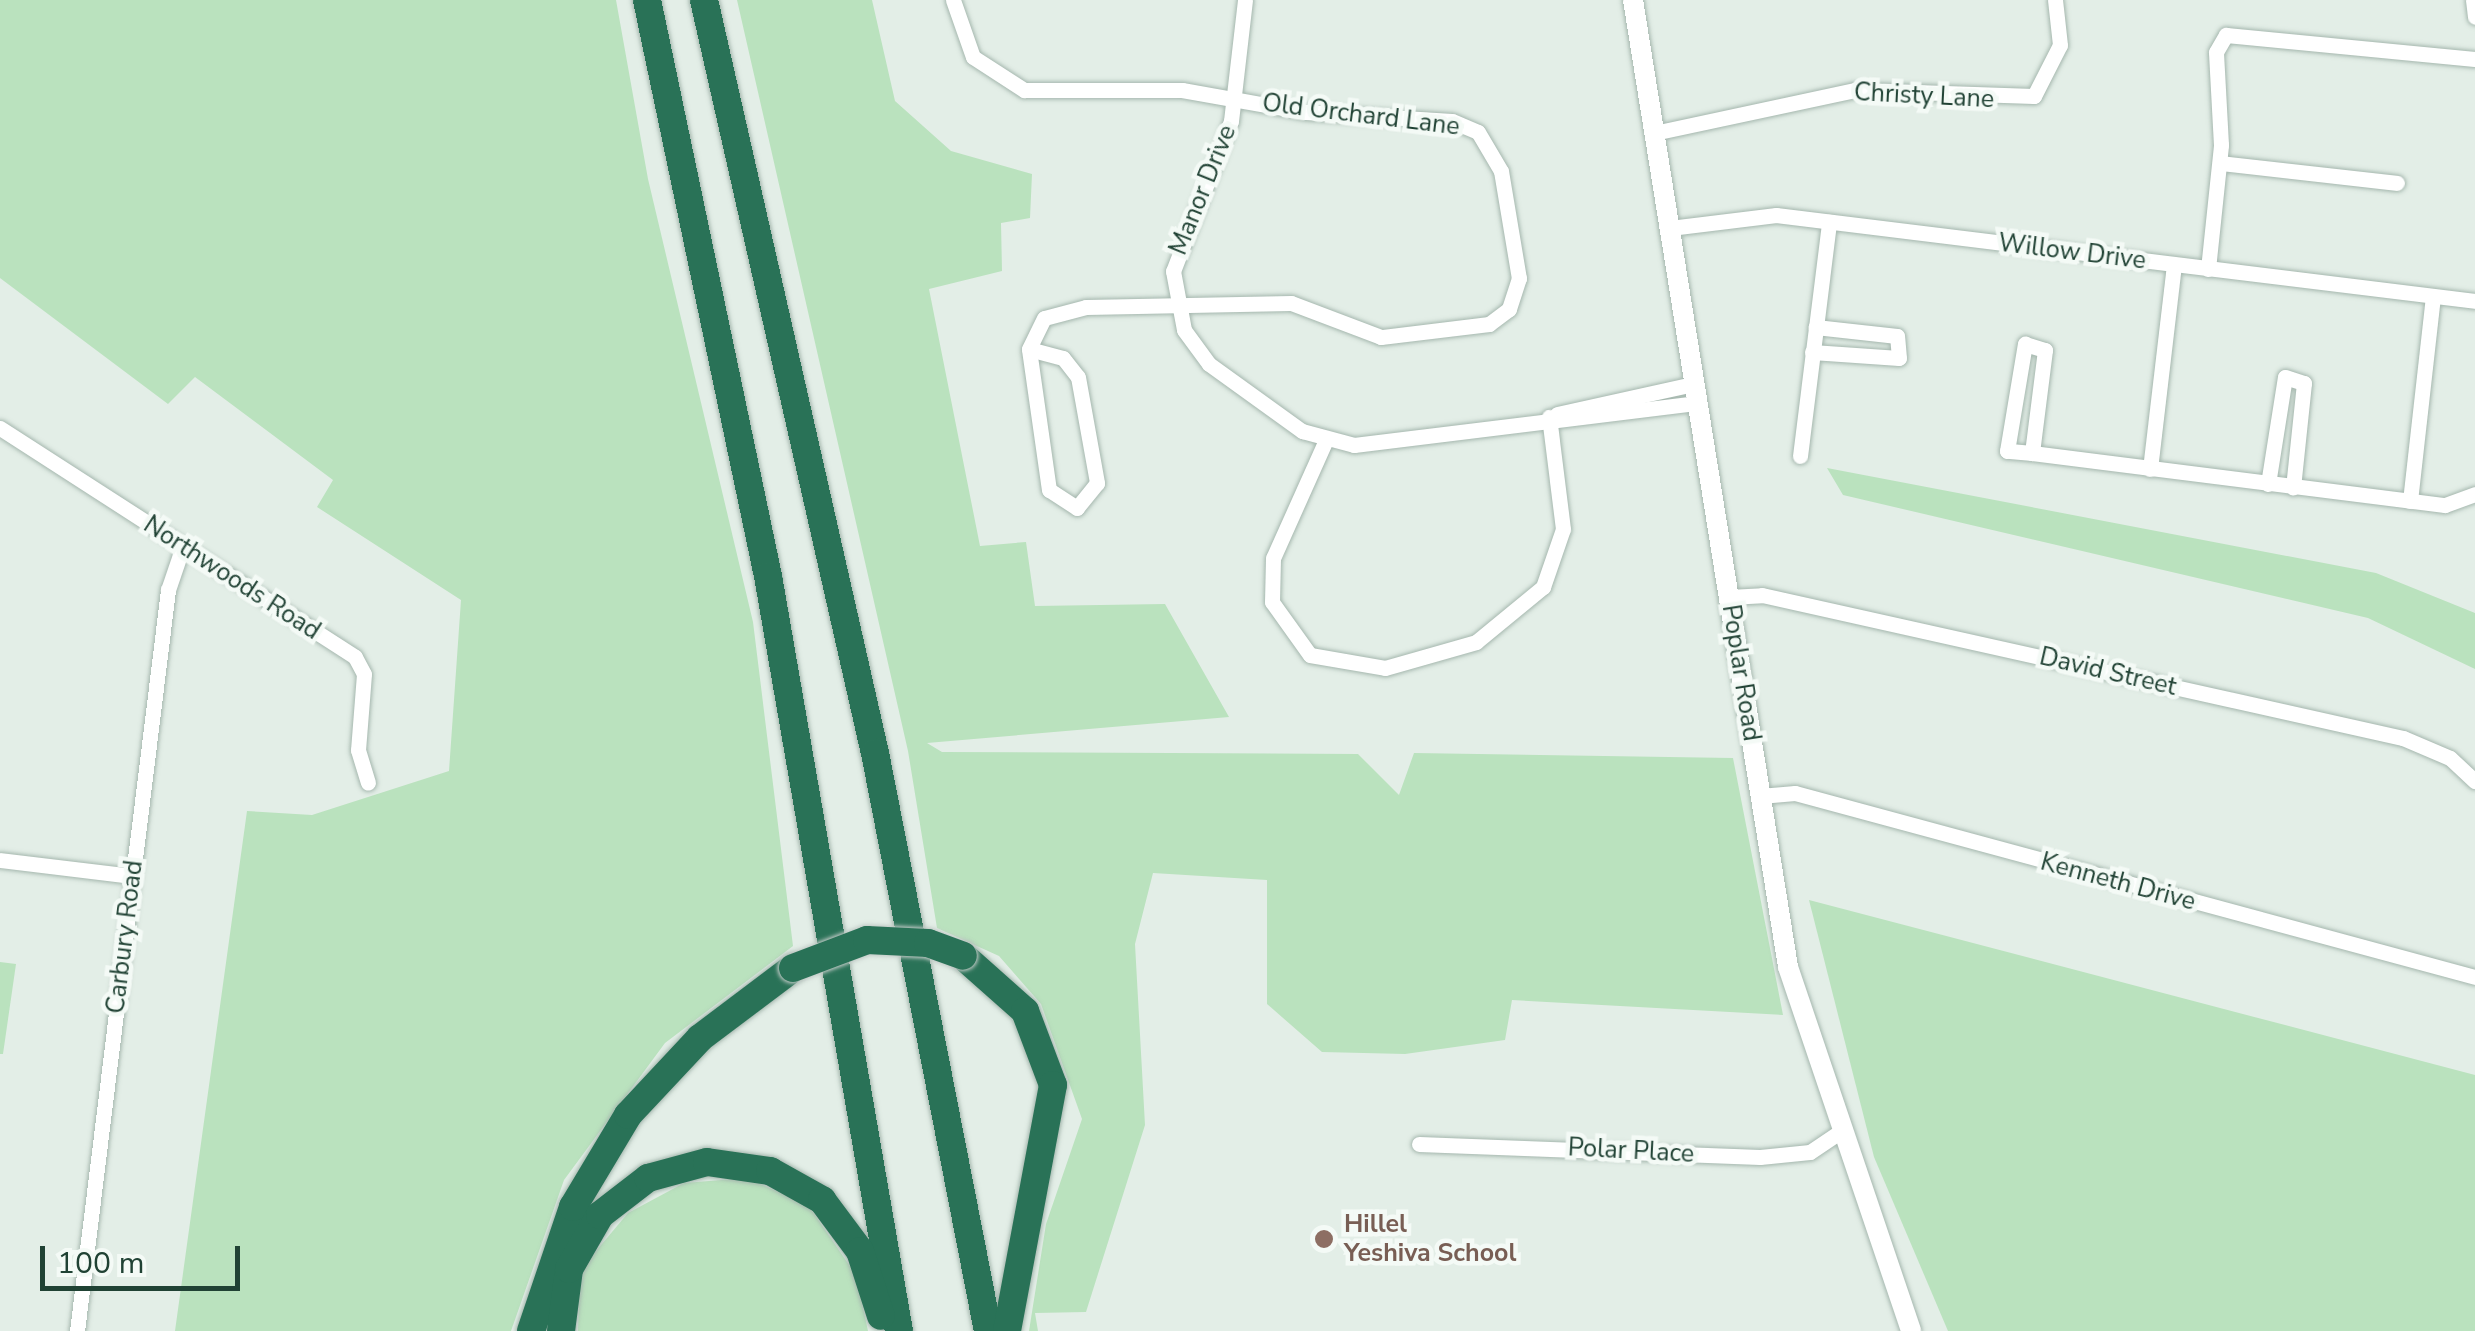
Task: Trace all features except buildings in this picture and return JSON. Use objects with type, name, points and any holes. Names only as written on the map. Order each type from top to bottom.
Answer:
[{"type":"highway","points":[[647,0],[768,576],[898,1331]]},
{"type":"highway","points":[[704,0],[875,752],[988,1331]]},
{"type":"highway","points":[[531,1331],[573,1208],[610,1141],[700,1038],[792,968],[867,940],[928,943],[963,956],[1025,1010],[1053,1086],[1007,1331]]},
{"type":"highway","points":[[561,1331],[569,1269],[600,1215],[648,1178],[707,1162],[770,1171],[822,1200],[860,1252],[884,1331]]},
{"type":"street","name":"Old Orchard Lane","points":[[953,0],[973,57],[1012,87],[1236,98],[1452,121],[1478,132],[1501,170],[1518,290],[1489,324],[1398,338],[1291,303],[1060,309],[1038,324],[1029,350]]},
{"type":"street","name":"Manor Drive","points":[[1246,0],[1236,98],[1177,244],[1178,304],[1209,364],[1324,442]]},
{"type":"street","name":"Poplar Road","points":[[1633,0],[1788,967],[1838,1133],[1912,1331]]},
{"type":"street","name":"Christy Lane","points":[[1654,132],[1855,90],[2034,96],[2060,45],[2055,0]]},
{"type":"street","points":[[2473,0],[2475,17]]},
{"type":"street","points":[[2208,269],[2220,163],[2216,52],[2226,35],[2475,59]]},
{"type":"street","points":[[2220,163],[2397,183]]},
{"type":"street","name":"Willow Drive","points":[[1670,228],[1764,214],[2475,301]]},
{"type":"street","points":[[1800,456],[1829,222]]},
{"type":"street","points":[[2150,470],[2174,264]]},
{"type":"street","points":[[2410,501],[2433,296]]},
{"type":"street","points":[[1812,352],[1899,358],[1897,336],[1815,328]]},
{"type":"street","points":[[2032,454],[2045,350],[2025,344],[2007,451],[2410,501],[2456,504],[2475,494]]},
{"type":"street","points":[[1029,350],[1063,358],[1078,377],[1097,483],[1077,508],[1049,490],[1029,350]]},
{"type":"street","points":[[2268,484],[2280,380],[2300,379],[2293,487]]},
{"type":"street","points":[[1549,417],[1563,529],[1543,587],[1476,642],[1385,668],[1310,655],[1272,602],[1273,558],[1324,442],[1374,445],[1696,393]]},
{"type":"street","name":"Northwoods Road","points":[[0,428],[360,664],[358,750],[368,783]]},
{"type":"street","name":"Carbury Road","points":[[77,1331],[168,590],[183,546]]},
{"type":"street","name":"David Street","points":[[1729,597],[1762,595],[2403,738],[2450,758],[2475,781]]},
{"type":"street","name":"Kenneth Drive","points":[[1760,796],[1796,793],[2475,977]]},
{"type":"street","points":[[0,860],[133,876]]},
{"type":"street","name":"Polar Place","points":[[1419,1144],[1760,1157],[1810,1152],[1838,1133]]},
{"type":"green space","points":[[0,0],[616,0],[648,179],[753,622],[793,946],[665,1043],[564,1180],[511,1331],[175,1331],[247,811],[312,815],[449,771],[461,600],[317,507],[333,480],[195,377],[168,404],[0,278]]},
{"type":"green space","points":[[737,0],[872,0],[895,101],[951,151],[1032,174],[1030,218],[1001,223],[1002,271],[929,289],[980,546],[1026,542],[1035,606],[1165,604],[1229,717],[927,743],[942,752],[1358,754],[1399,795],[1414,753],[1733,758],[1783,1015],[1512,1000],[1505,1040],[1405,1054],[1322,1052],[1267,1004],[1267,880],[1153,873],[1135,944],[1145,1125],[1086,1312],[1035,1313],[1038,1331],[1029,1331],[1046,1224],[1082,1119],[1041,1004],[999,956],[937,928],[908,751]]},
{"type":"green space","points":[[1827,468],[2376,573],[2475,613],[2475,669],[2368,618],[1843,495]]},
{"type":"green space","points":[[1809,900],[2475,1075],[2475,1331],[1948,1331],[1874,1157]]},
{"type":"green space","points":[[0,962],[16,964],[3,1054],[0,1054]]},
{"type":"green space","points":[[747,1178],[808,1205],[856,1275],[868,1331],[578,1331],[580,1270],[628,1213],[684,1183]]},
{"type":"place","name":"Hillel Yeshiva School","points":[[1324,1239]]}]
